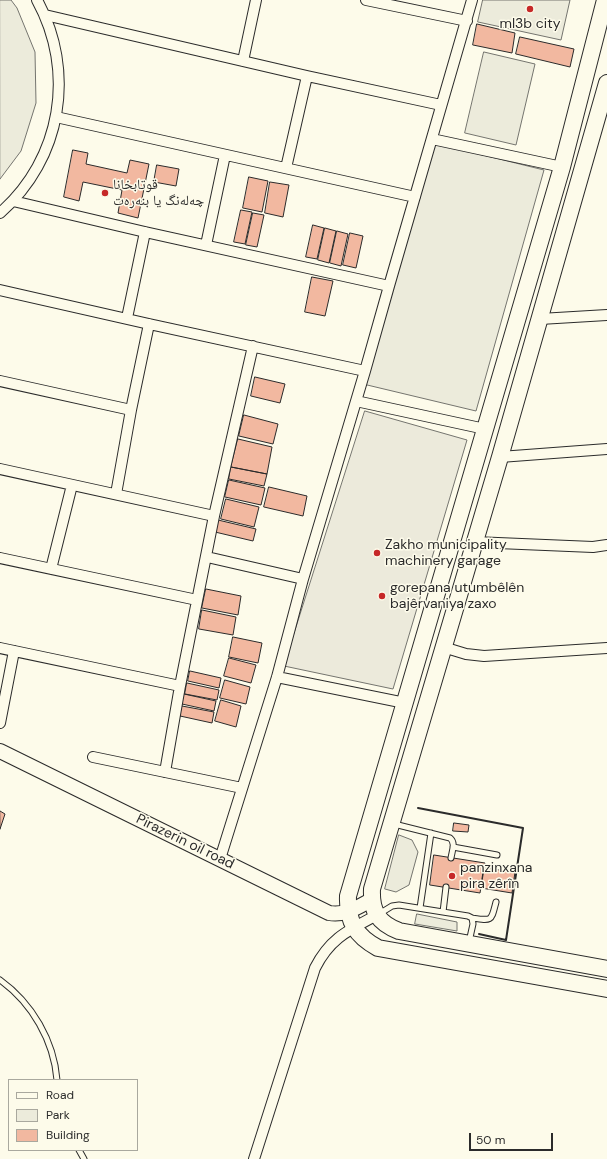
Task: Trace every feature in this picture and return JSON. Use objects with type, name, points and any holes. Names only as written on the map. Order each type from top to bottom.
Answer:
[{"type":"main road","points":[[605,0],[562,166],[348,896],[348,912],[354,928],[360,936],[378,948],[607,989]]},
{"type":"main road","points":[[607,85],[500,457],[372,889],[373,907],[377,915],[387,925],[399,931],[607,969]]},
{"type":"main road","name":"Pirazerin oil road","points":[[0,751],[329,913],[334,914],[348,912],[372,900]]},
{"type":"street","points":[[0,213],[13,201],[33,176],[47,148],[56,117],[59,92],[58,65],[54,39],[45,15],[37,0]]},
{"type":"street","points":[[243,61],[256,0]]},
{"type":"street","points":[[366,0],[393,3],[467,21]]},
{"type":"street","points":[[220,859],[277,677],[472,0]]},
{"type":"street","points":[[45,15],[307,76],[441,105]]},
{"type":"street","points":[[286,168],[307,76]]},
{"type":"street","points":[[56,117],[415,197]]},
{"type":"street","points":[[432,139],[562,166]]},
{"type":"street","points":[[206,245],[225,155]]},
{"type":"street","points":[[13,201],[389,286]]},
{"type":"street","points":[[127,318],[145,232]]},
{"type":"street","points":[[0,290],[365,371]]},
{"type":"street","points":[[540,319],[607,315]]},
{"type":"street","points":[[116,494],[131,410],[149,324]]},
{"type":"street","points":[[165,772],[180,686],[214,516],[253,346]]},
{"type":"street","points":[[0,380],[131,410]]},
{"type":"street","points":[[356,400],[485,429]]},
{"type":"street","points":[[500,457],[607,449]]},
{"type":"street","points":[[0,469],[214,516]]},
{"type":"street","points":[[51,569],[72,485]]},
{"type":"street","points":[[474,542],[593,547],[607,545]]},
{"type":"street","points":[[207,557],[304,579]]},
{"type":"street","points":[[0,558],[197,600]]},
{"type":"street","points":[[443,647],[466,654],[484,656],[607,648]]},
{"type":"street","points":[[0,648],[180,686]]},
{"type":"street","points":[[0,723],[14,651]]},
{"type":"street","points":[[277,677],[405,703]]},
{"type":"street","points":[[92,757],[242,788]]},
{"type":"street","points":[[254,1159],[315,968],[321,956],[339,937],[377,915]]},
{"type":"lane","points":[[391,824],[452,839],[453,848],[451,858]]},
{"type":"lane","points":[[420,908],[431,833]]},
{"type":"lane","points":[[453,848],[497,855]]},
{"type":"lane","points":[[443,912],[446,887]]},
{"type":"lane","points":[[377,915],[396,905],[490,920],[492,918],[496,902]]},
{"type":"lane","points":[[469,943],[474,924],[472,918]]},
{"type":"lane","points":[[0,980],[19,997],[31,1011],[41,1027],[53,1055],[57,1079]]},
{"type":"green space","points":[[0,0],[11,0],[17,8],[35,52],[36,103],[21,151],[0,179]]},
{"type":"green space","points":[[483,0],[570,0],[561,40],[478,22]]},
{"type":"green space","points":[[484,52],[535,64],[516,145],[465,133]]},
{"type":"green space","points":[[430,142],[544,170],[476,411],[363,384]]},
{"type":"green space","points":[[399,835],[412,840],[418,852],[409,885],[396,892],[385,889]]},
{"type":"green space","points":[[417,914],[457,922],[457,931],[415,924]]},
{"type":"shaded area","name":"Zakho municipality machinery garage","points":[[365,411],[467,440],[393,689],[284,666]]},
{"type":"building","points":[[477,24],[515,33],[512,53],[473,45]]},
{"type":"building","points":[[520,37],[574,49],[570,67],[516,54]]},
{"type":"building","points":[[73,150],[88,153],[86,164],[127,173],[130,160],[149,164],[138,218],[118,213],[122,190],[83,182],[79,201],[64,197]]},
{"type":"building","points":[[157,165],[179,169],[176,186],[154,182]]},
{"type":"building","points":[[249,177],[268,181],[262,212],[243,208]]},
{"type":"building","points":[[270,182],[289,185],[283,217],[265,213]]},
{"type":"building","points":[[241,210],[252,212],[245,244],[234,242]]},
{"type":"building","points":[[253,213],[264,215],[257,247],[246,245]]},
{"type":"building","points":[[313,225],[324,228],[317,259],[306,257]]},
{"type":"building","points":[[325,228],[336,231],[329,263],[318,260]]},
{"type":"building","points":[[337,231],[348,234],[341,266],[330,263]]},
{"type":"building","points":[[350,233],[363,236],[356,268],[343,265]]},
{"type":"building","points":[[312,277],[333,281],[325,316],[305,312]]},
{"type":"building","points":[[255,377],[285,384],[280,403],[251,396]]},
{"type":"building","points":[[244,415],[278,424],[273,444],[239,436]]},
{"type":"building","points":[[238,439],[272,447],[267,474],[231,467]]},
{"type":"building","points":[[231,467],[267,474],[264,486],[229,479]]},
{"type":"building","points":[[229,480],[265,488],[261,505],[225,497]]},
{"type":"building","points":[[269,487],[307,496],[303,516],[264,507]]},
{"type":"building","points":[[226,499],[259,507],[254,527],[221,519]]},
{"type":"building","points":[[218,520],[256,529],[253,541],[215,532]]},
{"type":"building","points":[[206,589],[241,596],[238,615],[202,608]]},
{"type":"building","points":[[202,610],[236,617],[233,635],[199,629]]},
{"type":"building","points":[[233,637],[262,643],[258,663],[229,657]]},
{"type":"building","points":[[229,658],[256,665],[251,683],[224,676]]},
{"type":"building","points":[[190,671],[221,678],[219,688],[188,681]]},
{"type":"building","points":[[225,680],[250,687],[246,704],[220,698]]},
{"type":"building","points":[[187,683],[219,690],[217,700],[185,694]]},
{"type":"building","points":[[184,694],[216,701],[214,711],[182,704]]},
{"type":"building","points":[[221,700],[241,706],[236,727],[215,721]]},
{"type":"building","points":[[182,706],[214,712],[212,723],[180,716]]},
{"type":"building","points":[[0,811],[5,814],[0,829]]},
{"type":"building","points":[[454,823],[469,825],[468,832],[453,831]]},
{"type":"building","points":[[434,855],[485,863],[480,893],[430,885]]},
{"type":"building","points":[[484,868],[515,872],[512,893],[481,888]]},
{"type":"wall","points":[[418,808],[523,828],[506,940],[479,934]]},
{"type":"place","name":"ml3b city","points":[[530,9]]},
{"type":"place","name":"قوتابخانا چەلەنگ یا بنەرەت","points":[[105,193]]},
{"type":"place","name":"Zakho municipality machinery garage","points":[[377,553]]},
{"type":"place","name":"gorepana utumbêlên bajêrvaniya zaxo","points":[[382,596]]},
{"type":"place","name":"panzinxana pira zêrîn","points":[[452,876]]}]
